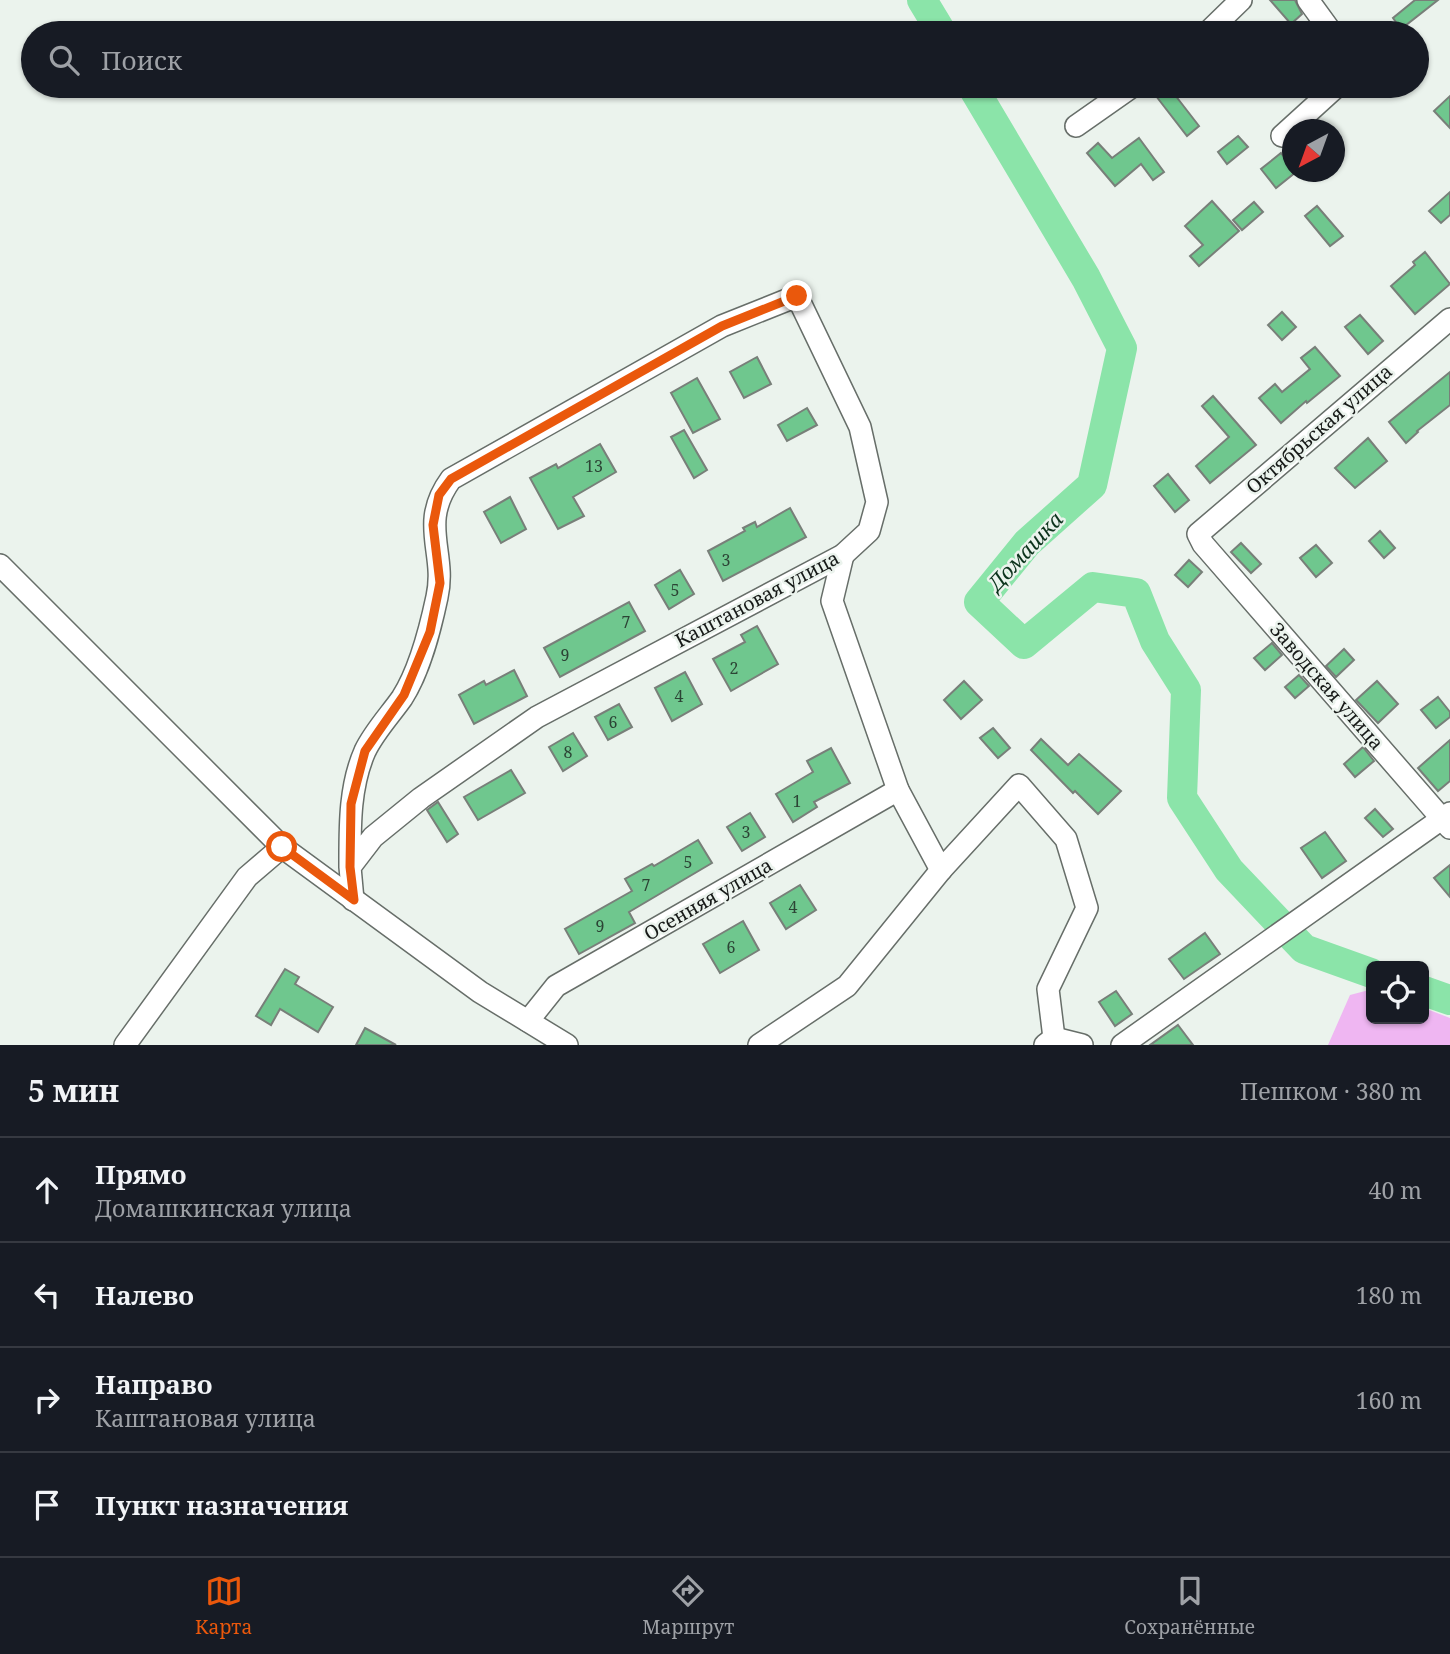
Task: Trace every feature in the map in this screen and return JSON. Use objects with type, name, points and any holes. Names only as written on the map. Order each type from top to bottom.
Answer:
[{"type":"street","points":[[1219,21],[1241,0]]},
{"type":"street","points":[[1308,0],[1323,21]]},
{"type":"street","points":[[1076,126],[1116,98]]},
{"type":"street","points":[[1301,119],[1324,98]]},
{"type":"street","name":"Каштановая улица","points":[[797,296],[860,427],[877,502],[869,531],[843,555],[537,717],[392,821],[373,837],[350,867],[351,804],[365,751],[404,695],[430,632],[440,583],[433,525],[439,495],[451,479],[722,326],[797,296]]},
{"type":"street","name":"Октябрьская улица","points":[[1203,544],[1198,534],[1450,318]]},
{"type":"street","name":"Заводская улица","points":[[1203,544],[1447,820]]},
{"type":"street","points":[[843,555],[832,601],[898,790],[941,870]]},
{"type":"street","points":[[0,565],[282,847],[480,992],[567,1045]]},
{"type":"street","points":[[760,1045],[847,986],[941,870],[1019,785],[1066,839],[1087,908],[1048,989],[1050,1041],[1082,1045]]},
{"type":"street","name":"Осенняя улица","points":[[528,1021],[556,986],[898,790]]},
{"type":"street","points":[[1122,1045],[1447,820]]},
{"type":"street","points":[[125,1045],[247,877],[282,847]]},
{"type":"street","points":[[350,867],[354,900]]},
{"type":"shaded area","points":[[1366,991],[1366,1024],[1429,1024],[1429,1010],[1450,1018],[1450,1045],[1328,1045],[1350,995]]},
{"type":"building","points":[[1270,0],[1295,0],[1302,14],[1294,21],[1288,21]]},
{"type":"building","points":[[1415,0],[1438,0],[1411,21],[1395,21],[1393,18]]},
{"type":"building","points":[[1450,96],[1450,128],[1434,111]]},
{"type":"building","points":[[1158,98],[1177,98],[1199,126],[1187,136]]},
{"type":"building","points":[[1238,136],[1248,147],[1227,164],[1218,152]]},
{"type":"building","points":[[1139,138],[1164,172],[1153,180],[1141,164],[1115,186],[1087,153],[1098,143],[1112,158]]},
{"type":"building","points":[[1281,153],[1284,182],[1276,188],[1261,169]]},
{"type":"building","points":[[1450,192],[1450,215],[1441,223],[1429,211]]},
{"type":"building","points":[[1212,201],[1239,231],[1199,266],[1190,256],[1203,245],[1185,226]]},
{"type":"building","points":[[1254,202],[1263,212],[1242,230],[1233,220]]},
{"type":"building","points":[[1317,206],[1343,236],[1330,246],[1305,216]]},
{"type":"building","points":[[1425,252],[1450,284],[1415,314],[1391,286],[1415,265],[1413,262]]},
{"type":"building","points":[[1282,312],[1296,327],[1282,340],[1268,325]]},
{"type":"building","points":[[1360,315],[1383,341],[1368,354],[1345,327]]},
{"type":"building","points":[[1315,347],[1340,376],[1281,423],[1259,398],[1275,384],[1282,392],[1310,369],[1301,358]]},
{"type":"building","points":[[757,357],[771,384],[744,398],[730,372]]},
{"type":"building","points":[[1450,372],[1450,405],[1406,443],[1389,422]]},
{"type":"building","points":[[697,378],[720,419],[693,433],[671,393]]},
{"type":"building","points":[[1213,396],[1256,445],[1210,483],[1196,466],[1229,437],[1202,406]]},
{"type":"building","points":[[807,408],[817,425],[787,441],[778,425]]},
{"type":"building","points":[[684,430],[707,470],[694,478],[671,437]]},
{"type":"building","points":[[1368,438],[1387,461],[1355,488],[1335,468]]},
{"type":"building","points":[[600,444],[616,472],[573,497],[584,516],[558,529],[530,478],[556,464],[558,468]]},
{"type":"building","points":[[1168,474],[1189,500],[1175,512],[1154,486]]},
{"type":"building","points":[[510,497],[526,529],[501,543],[484,512]]},
{"type":"building","points":[[790,508],[806,537],[723,581],[708,551],[745,531],[743,528],[755,522],[757,527]]},
{"type":"building","points":[[1380,531],[1395,548],[1384,558],[1369,541]]},
{"type":"building","points":[[1241,543],[1261,564],[1251,573],[1231,552]]},
{"type":"building","points":[[1316,545],[1332,563],[1316,577],[1300,558]]},
{"type":"building","points":[[1189,560],[1202,572],[1188,587],[1175,575]]},
{"type":"building","points":[[680,570],[694,594],[669,609],[655,585]]},
{"type":"building","points":[[629,602],[645,631],[560,677],[544,648]]},
{"type":"building","points":[[757,626],[778,664],[731,691],[713,659],[745,642],[741,635]]},
{"type":"building","points":[[1272,643],[1282,655],[1265,670],[1254,658]]},
{"type":"building","points":[[1344,649],[1354,660],[1336,677],[1326,666]]},
{"type":"building","points":[[514,670],[527,696],[474,724],[459,695],[484,681],[486,685]]},
{"type":"building","points":[[685,672],[702,704],[672,721],[655,688]]},
{"type":"building","points":[[1299,675],[1309,686],[1295,698],[1285,687]]},
{"type":"building","points":[[964,681],[982,700],[961,719],[944,700]]},
{"type":"building","points":[[1377,681],[1398,704],[1378,723],[1356,700]]},
{"type":"building","points":[[1438,697],[1450,712],[1450,717],[1436,728],[1421,710]]},
{"type":"building","points":[[619,704],[632,727],[608,740],[595,717]]},
{"type":"building","points":[[993,728],[1010,748],[998,758],[980,738]]},
{"type":"building","points":[[573,733],[587,756],[563,771],[549,747]]},
{"type":"building","points":[[1041,739],[1068,765],[1079,754],[1121,791],[1098,814],[1031,750]]},
{"type":"building","points":[[1450,740],[1450,781],[1438,791],[1418,768]]},
{"type":"building","points":[[1363,747],[1374,761],[1355,777],[1344,764]]},
{"type":"building","points":[[831,748],[850,783],[814,802],[817,807],[793,822],[776,794],[813,772],[807,761]]},
{"type":"building","points":[[511,770],[525,793],[478,820],[464,797]]},
{"type":"building","points":[[438,802],[458,834],[447,842],[427,810]]},
{"type":"building","points":[[1375,809],[1393,829],[1383,837],[1365,818]]},
{"type":"building","points":[[750,813],[765,837],[742,851],[727,827]]},
{"type":"building","points":[[1325,832],[1346,861],[1322,878],[1301,848]]},
{"type":"building","points":[[698,840],[712,863],[629,912],[635,923],[579,954],[565,929],[632,891],[625,879],[652,864],[654,866]]},
{"type":"building","points":[[1450,865],[1450,897],[1434,878]]},
{"type":"building","points":[[800,885],[816,910],[786,929],[770,903]]},
{"type":"building","points":[[743,921],[759,950],[720,973],[703,944]]},
{"type":"building","points":[[1205,933],[1220,954],[1184,979],[1169,959]]},
{"type":"building","points":[[285,969],[299,977],[295,984],[333,1007],[318,1032],[280,1009],[271,1025],[256,1016]]},
{"type":"building","points":[[1116,991],[1132,1014],[1115,1026],[1099,1002]]},
{"type":"building","points":[[1178,1025],[1193,1045],[1150,1045]]},
{"type":"building","points":[[365,1028],[396,1045],[356,1045]]},
{"type":"waterway","name":"Домашка","points":[[922,0],[935,21]]},
{"type":"waterway","name":"Домашка","points":[[979,98],[1086,278],[1122,348],[1092,485],[1027,543],[979,602],[1024,644],[1093,587],[1136,593],[1155,641],[1186,690],[1182,798],[1229,870],[1304,949],[1366,971]]},
{"type":"waterway","name":"Домашка","points":[[1429,993],[1450,1000]]},
{"type":"route","points":[[282,847],[354,900],[350,867],[351,804],[365,751],[404,695],[430,632],[440,583],[433,525],[439,495],[451,479],[722,326],[797,296]]}]
